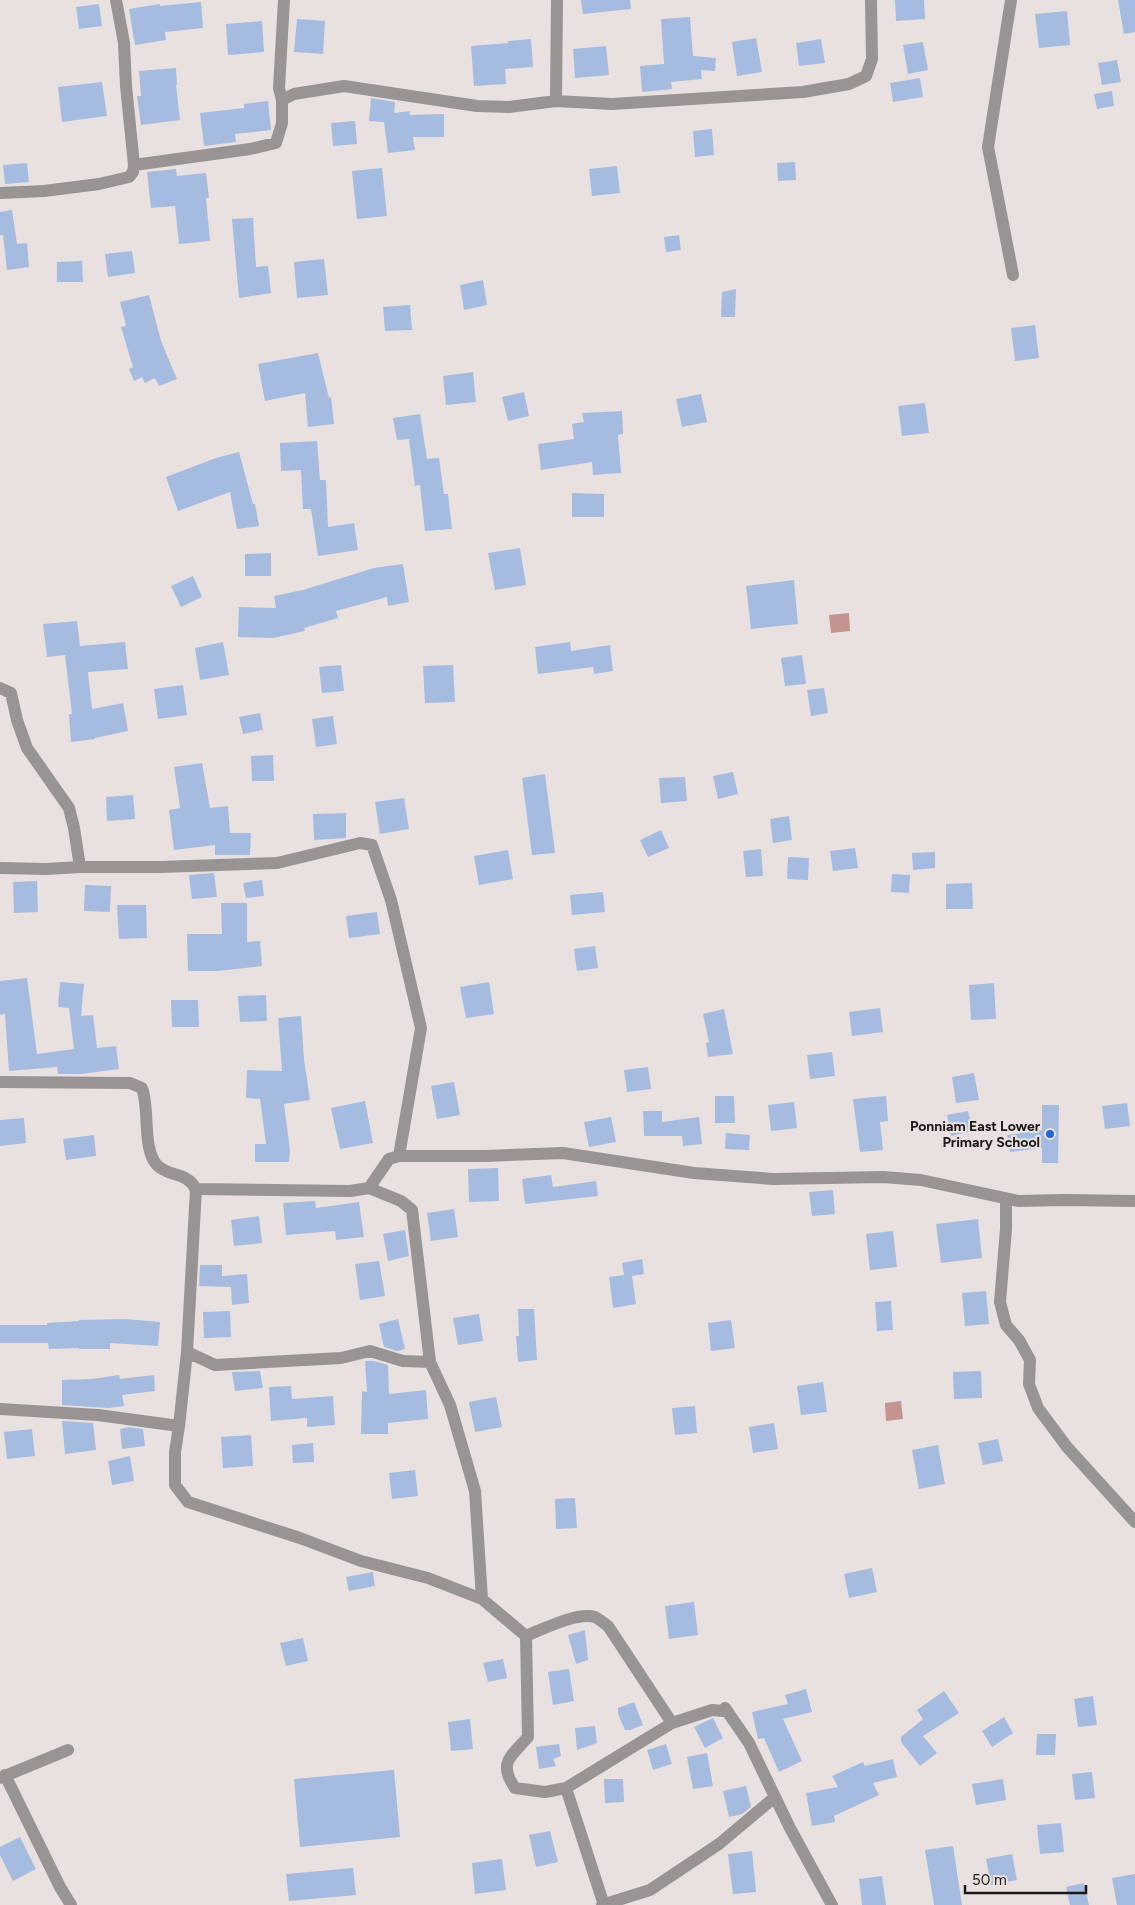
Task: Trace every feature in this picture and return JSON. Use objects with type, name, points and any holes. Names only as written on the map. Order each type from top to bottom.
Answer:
[{"type":"street","points":[[0,193],[44,192],[125,180],[133,172],[124,43],[116,0]]},
{"type":"street","points":[[134,165],[250,149],[276,143],[282,122],[282,100],[279,88],[284,0]]},
{"type":"street","points":[[556,101],[557,0]]},
{"type":"street","points":[[282,100],[294,94],[344,86],[477,106],[509,107],[556,101],[612,104],[802,92],[849,84],[866,76],[872,59],[871,0]]},
{"type":"street","points":[[1011,0],[988,147],[1012,274]]},
{"type":"street","points":[[0,688],[11,694],[27,748],[68,808],[74,828],[80,867]]},
{"type":"street","points":[[0,868],[46,870],[80,867],[160,867],[277,863],[360,843],[372,845],[390,900],[421,1028],[399,1156]]},
{"type":"street","points":[[0,1082],[130,1083],[142,1088],[147,1107],[148,1148],[156,1164],[167,1172],[183,1176],[192,1182],[196,1189],[187,1352],[175,1452],[175,1486],[188,1502],[300,1538],[361,1561],[428,1578],[482,1599],[526,1636],[528,1737],[510,1755],[507,1766],[508,1777],[515,1788],[545,1792],[566,1788],[672,1723],[712,1710],[723,1711],[725,1708],[749,1743],[832,1905]]},
{"type":"street","points":[[370,1188],[389,1159],[399,1156],[485,1156],[563,1152],[694,1173],[773,1179],[883,1177],[921,1180],[1018,1201],[1135,1201]]},
{"type":"street","points":[[196,1189],[350,1191],[370,1188],[401,1201],[412,1210],[430,1362],[450,1405],[475,1491],[482,1599]]},
{"type":"street","points":[[1006,1199],[1006,1229],[1000,1302],[1006,1325],[1019,1340],[1030,1360],[1029,1384],[1038,1408],[1067,1447],[1135,1522]]},
{"type":"street","points":[[187,1352],[215,1365],[341,1358],[370,1351],[403,1360],[430,1362]]},
{"type":"street","points":[[0,1409],[98,1415],[179,1426]]},
{"type":"street","points":[[526,1636],[583,1616],[595,1618],[608,1626],[672,1723]]},
{"type":"street","points":[[68,1750],[2,1776],[71,1905]]},
{"type":"street","points":[[566,1788],[603,1905],[650,1890],[719,1844],[775,1797]]},
{"type":"shaded area","points":[[849,613],[850,631],[831,633],[829,615]]},
{"type":"shaded area","points":[[901,1401],[903,1419],[886,1421],[885,1403]]},
{"type":"building","points":[[581,0],[630,0],[631,9],[583,14]]},
{"type":"building","points":[[895,0],[924,0],[925,19],[896,21]]},
{"type":"building","points":[[1118,0],[1135,0],[1135,32],[1124,34]]},
{"type":"building","points":[[201,2],[203,28],[165,32],[166,40],[135,45],[129,9],[160,4],[160,6]]},
{"type":"building","points":[[99,4],[102,26],[79,29],[76,7]]},
{"type":"building","points":[[1067,11],[1070,45],[1039,48],[1035,14]]},
{"type":"building","points":[[690,17],[693,56],[716,58],[715,71],[701,70],[702,79],[671,82],[672,89],[642,92],[640,66],[664,64],[661,19]]},
{"type":"building","points":[[297,19],[325,21],[323,54],[294,52]]},
{"type":"building","points":[[262,21],[264,52],[228,55],[226,24]]},
{"type":"building","points":[[756,38],[762,72],[737,76],[732,42]]},
{"type":"building","points":[[531,39],[533,67],[505,69],[506,84],[474,86],[471,46]]},
{"type":"building","points":[[821,39],[825,63],[799,66],[796,43]]},
{"type":"building","points":[[923,42],[928,70],[908,74],[903,45]]},
{"type":"building","points":[[606,46],[609,75],[575,78],[573,49]]},
{"type":"building","points":[[1117,60],[1121,82],[1102,85],[1098,63]]},
{"type":"building","points":[[176,68],[180,120],[141,125],[137,96],[141,96],[139,71]]},
{"type":"building","points":[[920,78],[923,97],[893,102],[890,83]]},
{"type":"building","points":[[102,82],[107,116],[62,122],[58,87]]},
{"type":"building","points":[[1112,91],[1114,106],[1097,109],[1094,94]]},
{"type":"building","points":[[371,98],[395,102],[394,113],[410,111],[410,115],[444,114],[444,137],[413,137],[415,150],[388,153],[384,122],[369,121]]},
{"type":"building","points":[[268,101],[271,130],[235,134],[236,142],[204,146],[200,113],[244,108],[244,104]]},
{"type":"building","points":[[355,121],[357,144],[333,146],[331,123]]},
{"type":"building","points":[[712,129],[714,155],[695,157],[693,131]]},
{"type":"building","points":[[795,162],[796,180],[778,181],[777,163]]},
{"type":"building","points":[[27,163],[29,182],[5,184],[3,165]]},
{"type":"building","points":[[617,166],[620,193],[592,196],[589,169]]},
{"type":"building","points":[[382,168],[387,216],[357,219],[352,171]]},
{"type":"building","points":[[176,169],[177,176],[206,173],[209,198],[206,198],[210,241],[179,244],[175,206],[151,208],[147,172]]},
{"type":"building","points":[[12,210],[17,244],[27,243],[29,267],[7,270],[3,235],[0,235],[0,212]]},
{"type":"building","points":[[253,218],[256,267],[268,266],[271,293],[239,298],[232,219]]},
{"type":"building","points":[[679,235],[681,250],[666,252],[664,237]]},
{"type":"building","points":[[132,251],[135,273],[108,277],[105,254]]},
{"type":"building","points":[[324,259],[328,295],[297,298],[294,262]]},
{"type":"building","points":[[82,261],[83,282],[57,282],[57,262]]},
{"type":"building","points":[[483,280],[487,305],[464,310],[460,285]]},
{"type":"building","points":[[736,289],[735,317],[721,317],[722,292]]},
{"type":"building","points":[[149,295],[161,341],[177,379],[159,386],[155,378],[145,383],[142,377],[134,381],[129,369],[133,367],[121,327],[126,326],[120,302]]},
{"type":"building","points":[[410,305],[412,330],[385,331],[383,307]]},
{"type":"building","points":[[1035,325],[1039,358],[1015,361],[1011,328]]},
{"type":"building","points":[[318,353],[329,398],[331,397],[334,424],[308,427],[305,393],[265,401],[258,364]]},
{"type":"building","points":[[473,372],[476,402],[446,405],[443,376]]},
{"type":"building","points":[[524,392],[529,416],[508,421],[502,397]]},
{"type":"building","points":[[701,394],[707,422],[682,427],[676,399]]},
{"type":"building","points":[[925,403],[929,433],[902,436],[898,406]]},
{"type":"building","points":[[622,411],[623,434],[618,435],[621,473],[593,475],[592,462],[541,470],[538,444],[574,439],[572,424],[584,422],[582,413]]},
{"type":"building","points":[[420,414],[427,459],[439,458],[444,494],[448,494],[452,529],[425,531],[420,485],[415,486],[409,439],[397,440],[393,418]]},
{"type":"building","points":[[317,441],[320,480],[326,480],[328,527],[354,523],[358,550],[318,556],[311,509],[303,509],[301,470],[281,471],[280,443]]},
{"type":"building","points":[[239,452],[253,504],[255,504],[259,526],[237,529],[230,492],[178,511],[166,477],[216,458]]},
{"type":"building","points":[[572,493],[604,494],[604,517],[572,517]]},
{"type":"building","points":[[520,548],[526,585],[495,590],[488,553]]},
{"type":"building","points":[[271,553],[271,576],[245,576],[245,554]]},
{"type":"building","points":[[403,564],[409,602],[388,606],[387,597],[336,611],[338,618],[304,628],[305,631],[273,638],[238,637],[239,607],[276,608],[274,596],[303,590],[374,568]]},
{"type":"building","points":[[193,576],[202,597],[181,607],[171,586]]},
{"type":"building","points":[[794,580],[798,624],[751,629],[746,586]]},
{"type":"building","points":[[77,621],[80,646],[125,642],[128,669],[88,672],[92,709],[123,703],[128,731],[95,739],[71,742],[69,714],[72,714],[65,655],[47,657],[43,624]]},
{"type":"building","points":[[223,642],[229,675],[200,680],[195,648]]},
{"type":"building","points":[[570,642],[571,651],[610,645],[613,671],[594,674],[593,667],[538,674],[535,647]]},
{"type":"building","points":[[802,655],[806,684],[785,686],[781,658]]},
{"type":"building","points":[[341,665],[344,691],[322,693],[319,667]]},
{"type":"building","points":[[453,665],[455,702],[425,703],[423,666]]},
{"type":"building","points":[[183,685],[187,715],[158,719],[154,689]]},
{"type":"building","points":[[824,688],[828,713],[811,716],[807,690]]},
{"type":"building","points":[[260,713],[263,730],[243,734],[239,717]]},
{"type":"building","points":[[333,716],[337,744],[316,747],[312,719]]},
{"type":"building","points":[[273,755],[274,781],[252,781],[251,756]]},
{"type":"building","points":[[202,763],[210,808],[228,806],[230,833],[251,833],[250,855],[215,855],[215,845],[174,850],[169,810],[180,808],[174,767]]},
{"type":"building","points":[[733,772],[738,794],[718,799],[713,776]]},
{"type":"building","points":[[545,774],[555,853],[532,855],[522,778]]},
{"type":"building","points":[[685,777],[687,801],[661,803],[659,778]]},
{"type":"building","points":[[133,795],[135,819],[107,821],[106,797]]},
{"type":"building","points":[[404,798],[409,829],[380,834],[375,802]]},
{"type":"building","points":[[346,813],[346,838],[314,840],[313,814]]},
{"type":"building","points":[[789,816],[792,840],[773,843],[770,819]]},
{"type":"building","points":[[661,830],[669,848],[648,857],[640,840]]},
{"type":"building","points":[[855,848],[858,868],[833,871],[830,851]]},
{"type":"building","points":[[761,849],[763,876],[746,877],[743,851]]},
{"type":"building","points":[[508,850],[513,879],[479,885],[474,856]]},
{"type":"building","points":[[935,852],[935,868],[913,870],[912,853]]},
{"type":"building","points":[[788,857],[809,858],[808,880],[787,879]]},
{"type":"building","points":[[214,873],[217,897],[192,899],[189,875]]},
{"type":"building","points":[[892,874],[910,875],[909,893],[891,892]]},
{"type":"building","points":[[262,880],[264,896],[246,898],[243,883]]},
{"type":"building","points":[[37,881],[38,912],[14,913],[13,882]]},
{"type":"building","points":[[972,883],[973,909],[946,909],[946,884]]},
{"type":"building","points":[[85,885],[111,886],[110,912],[84,911]]},
{"type":"building","points":[[603,892],[605,912],[572,915],[570,895]]},
{"type":"building","points":[[221,903],[247,903],[247,942],[260,941],[262,966],[218,971],[188,971],[187,934],[222,934]]},
{"type":"building","points":[[117,905],[146,905],[147,938],[119,939]]},
{"type":"building","points":[[377,912],[380,934],[349,938],[346,916]]},
{"type":"building","points":[[595,946],[598,968],[577,971],[574,949]]},
{"type":"building","points":[[27,978],[37,1054],[74,1049],[69,1008],[58,1007],[60,982],[84,984],[81,1016],[93,1015],[97,1048],[116,1046],[119,1069],[81,1074],[58,1074],[57,1067],[9,1071],[5,1014],[0,1015],[0,981]]},
{"type":"building","points":[[489,982],[494,1014],[466,1018],[460,987]]},
{"type":"building","points":[[994,983],[996,1019],[971,1020],[969,985]]},
{"type":"building","points":[[266,995],[267,1021],[240,1022],[238,996]]},
{"type":"building","points":[[171,1000],[198,1000],[199,1027],[172,1027]]},
{"type":"building","points":[[880,1008],[883,1032],[852,1036],[849,1012]]},
{"type":"building","points":[[724,1009],[733,1054],[708,1057],[706,1043],[709,1042],[703,1014]]},
{"type":"building","points":[[301,1016],[304,1059],[310,1100],[284,1104],[290,1150],[289,1162],[255,1162],[255,1144],[266,1144],[260,1099],[246,1098],[247,1070],[282,1071],[278,1018]]},
{"type":"building","points":[[832,1052],[835,1076],[810,1079],[807,1055]]},
{"type":"building","points":[[648,1067],[651,1089],[627,1092],[624,1070]]},
{"type":"building","points":[[974,1073],[979,1100],[956,1103],[952,1077]]},
{"type":"building","points":[[454,1082],[460,1115],[437,1119],[431,1086]]},
{"type":"building","points":[[715,1096],[734,1096],[735,1123],[715,1123]]},
{"type":"building","points":[[886,1096],[888,1121],[880,1122],[883,1150],[860,1152],[853,1099]]},
{"type":"building","points":[[365,1101],[373,1143],[340,1149],[331,1108]]},
{"type":"building","points":[[794,1102],[797,1128],[771,1131],[768,1105]]},
{"type":"building","points":[[1127,1103],[1130,1126],[1105,1129],[1102,1106]]},
{"type":"building","name":"Ponniam East Lower Primary School","points":[[1042,1105],[1059,1105],[1058,1163],[1042,1163],[1042,1148],[1010,1152],[1007,1135],[1042,1130]]},
{"type":"building","points":[[643,1111],[662,1111],[662,1122],[699,1117],[702,1144],[683,1146],[682,1136],[644,1136]]},
{"type":"building","points":[[968,1111],[973,1131],[951,1136],[947,1115]]},
{"type":"building","points":[[611,1117],[616,1142],[589,1147],[584,1122]]},
{"type":"building","points":[[24,1118],[26,1143],[0,1146],[0,1120]]},
{"type":"building","points":[[726,1133],[750,1135],[749,1150],[725,1149]]},
{"type":"building","points":[[94,1135],[96,1156],[66,1160],[63,1139]]},
{"type":"building","points":[[498,1168],[499,1201],[469,1202],[468,1169]]},
{"type":"building","points":[[551,1175],[553,1187],[596,1181],[598,1196],[525,1204],[522,1179]]},
{"type":"building","points":[[833,1190],[835,1214],[812,1216],[809,1192]]},
{"type":"building","points":[[315,1201],[316,1208],[359,1202],[364,1237],[336,1240],[335,1231],[286,1235],[283,1203]]},
{"type":"building","points":[[454,1209],[458,1237],[431,1241],[427,1213]]},
{"type":"building","points":[[259,1216],[262,1243],[234,1246],[231,1220]]},
{"type":"building","points":[[978,1219],[982,1258],[941,1263],[936,1224]]},
{"type":"building","points":[[405,1230],[409,1256],[388,1261],[383,1234]]},
{"type":"building","points":[[893,1231],[897,1267],[870,1270],[866,1234]]},
{"type":"building","points":[[642,1259],[644,1274],[632,1276],[636,1304],[613,1308],[609,1277],[624,1275],[622,1263]]},
{"type":"building","points":[[379,1261],[385,1296],[360,1300],[355,1264]]},
{"type":"building","points":[[200,1265],[222,1265],[222,1276],[247,1274],[249,1303],[232,1305],[231,1287],[199,1286]]},
{"type":"building","points":[[986,1291],[989,1324],[965,1326],[962,1293]]},
{"type":"building","points":[[891,1301],[893,1330],[877,1331],[875,1302]]},
{"type":"building","points":[[518,1309],[534,1309],[537,1360],[518,1362],[516,1336],[519,1336]]},
{"type":"building","points":[[230,1311],[231,1337],[204,1338],[203,1312]]},
{"type":"building","points":[[479,1314],[483,1341],[458,1345],[453,1318]]},
{"type":"building","points":[[125,1319],[160,1322],[158,1346],[110,1343],[110,1349],[49,1349],[48,1343],[0,1343],[0,1325],[47,1325],[47,1323],[79,1320]]},
{"type":"building","points":[[398,1319],[405,1349],[397,1351],[384,1347],[379,1324]]},
{"type":"building","points":[[731,1320],[735,1348],[711,1351],[708,1323]]},
{"type":"building","points":[[365,1361],[374,1361],[388,1365],[389,1394],[426,1390],[428,1419],[388,1423],[388,1434],[361,1434],[362,1391],[367,1392]]},
{"type":"building","points":[[260,1371],[263,1388],[235,1391],[232,1372]]},
{"type":"building","points":[[981,1371],[982,1398],[954,1399],[953,1372]]},
{"type":"building","points":[[119,1375],[120,1379],[154,1375],[155,1391],[122,1395],[124,1406],[109,1408],[62,1405],[62,1380],[92,1379]]},
{"type":"building","points":[[823,1382],[827,1412],[801,1415],[797,1386]]},
{"type":"building","points":[[291,1386],[292,1399],[333,1396],[335,1425],[307,1427],[307,1418],[271,1421],[269,1387]]},
{"type":"building","points":[[496,1397],[502,1427],[475,1432],[469,1402]]},
{"type":"building","points":[[695,1406],[697,1433],[675,1435],[672,1408]]},
{"type":"building","points":[[62,1421],[93,1423],[96,1450],[65,1454]]},
{"type":"building","points":[[774,1423],[778,1449],[753,1453],[749,1427]]},
{"type":"building","points":[[129,1427],[143,1429],[145,1446],[122,1449],[120,1429]]},
{"type":"building","points":[[32,1429],[35,1456],[7,1459],[4,1432]]},
{"type":"building","points":[[251,1435],[253,1466],[223,1468],[221,1437]]},
{"type":"building","points":[[998,1439],[1003,1461],[983,1465],[978,1443]]},
{"type":"building","points":[[313,1443],[314,1462],[293,1463],[292,1445]]},
{"type":"building","points":[[938,1445],[945,1484],[919,1489],[912,1450]]},
{"type":"building","points":[[130,1456],[134,1481],[112,1485],[108,1461]]},
{"type":"building","points":[[415,1470],[418,1496],[392,1499],[389,1473]]},
{"type":"building","points":[[575,1498],[577,1528],[556,1529],[555,1499]]},
{"type":"building","points":[[872,1568],[877,1592],[849,1598],[844,1574]]},
{"type":"building","points":[[373,1572],[375,1586],[349,1591],[346,1577]]},
{"type":"building","points":[[694,1602],[698,1635],[669,1639],[665,1606]]},
{"type":"building","points":[[585,1630],[588,1660],[576,1664],[568,1635]]},
{"type":"building","points":[[303,1638],[308,1661],[286,1666],[280,1643]]},
{"type":"building","points":[[503,1659],[507,1678],[488,1682],[483,1663]]},
{"type":"building","points":[[569,1669],[574,1701],[553,1705],[548,1672]]},
{"type":"building","points":[[806,1689],[812,1712],[783,1719],[802,1761],[779,1772],[764,1738],[758,1739],[752,1712],[788,1704],[785,1695]]},
{"type":"building","points":[[944,1691],[959,1713],[923,1736],[937,1753],[920,1766],[901,1742],[901,1737],[923,1719],[917,1710]]},
{"type":"building","points":[[1093,1696],[1097,1725],[1078,1727],[1074,1699]]},
{"type":"building","points":[[634,1702],[643,1725],[625,1730],[618,1714],[618,1708]]},
{"type":"building","points":[[1004,1717],[1013,1733],[992,1747],[982,1731]]},
{"type":"building","points":[[713,1718],[723,1738],[705,1748],[694,1727]]},
{"type":"building","points":[[470,1719],[473,1749],[451,1751],[448,1722]]},
{"type":"building","points":[[595,1726],[597,1743],[577,1750],[575,1728]]},
{"type":"building","points":[[1037,1734],[1056,1734],[1055,1755],[1036,1755]]},
{"type":"building","points":[[559,1744],[561,1756],[553,1759],[556,1766],[539,1769],[536,1747]]},
{"type":"building","points":[[666,1744],[672,1764],[653,1770],[647,1750]]},
{"type":"building","points":[[707,1753],[713,1786],[693,1789],[687,1757]]},
{"type":"building","points":[[893,1759],[897,1777],[873,1783],[879,1795],[834,1816],[835,1822],[812,1826],[806,1793],[838,1787],[832,1776],[863,1762],[865,1766]]},
{"type":"building","points":[[394,1770],[400,1837],[300,1847],[294,1779]]},
{"type":"building","points":[[1092,1772],[1095,1798],[1075,1800],[1072,1774]]},
{"type":"building","points":[[604,1779],[623,1779],[624,1802],[605,1803]]},
{"type":"building","points":[[1003,1779],[1006,1800],[976,1805],[972,1784]]},
{"type":"building","points":[[746,1786],[751,1807],[742,1814],[729,1817],[723,1791]]},
{"type":"building","points":[[1061,1823],[1064,1852],[1040,1854],[1037,1825]]},
{"type":"building","points":[[550,1831],[558,1862],[536,1867],[529,1835]]},
{"type":"building","points":[[20,1837],[36,1869],[13,1881],[0,1855],[0,1847]]},
{"type":"building","points":[[953,1846],[962,1905],[934,1905],[925,1850]]},
{"type":"building","points":[[752,1851],[756,1892],[733,1894],[728,1854]]},
{"type":"building","points":[[1012,1854],[1017,1880],[991,1885],[986,1859]]},
{"type":"building","points":[[502,1859],[506,1890],[475,1894],[472,1863]]},
{"type":"building","points":[[353,1868],[356,1895],[289,1901],[286,1874]]},
{"type":"building","points":[[1135,1874],[1135,1905],[1117,1905],[1112,1878]]},
{"type":"building","points":[[882,1876],[886,1905],[862,1905],[859,1879]]},
{"type":"building","points":[[1084,1883],[1089,1905],[1070,1905],[1066,1887]]},
{"type":"place","name":"Ponniam East Lower Primary School","points":[[1050,1134]]}]
